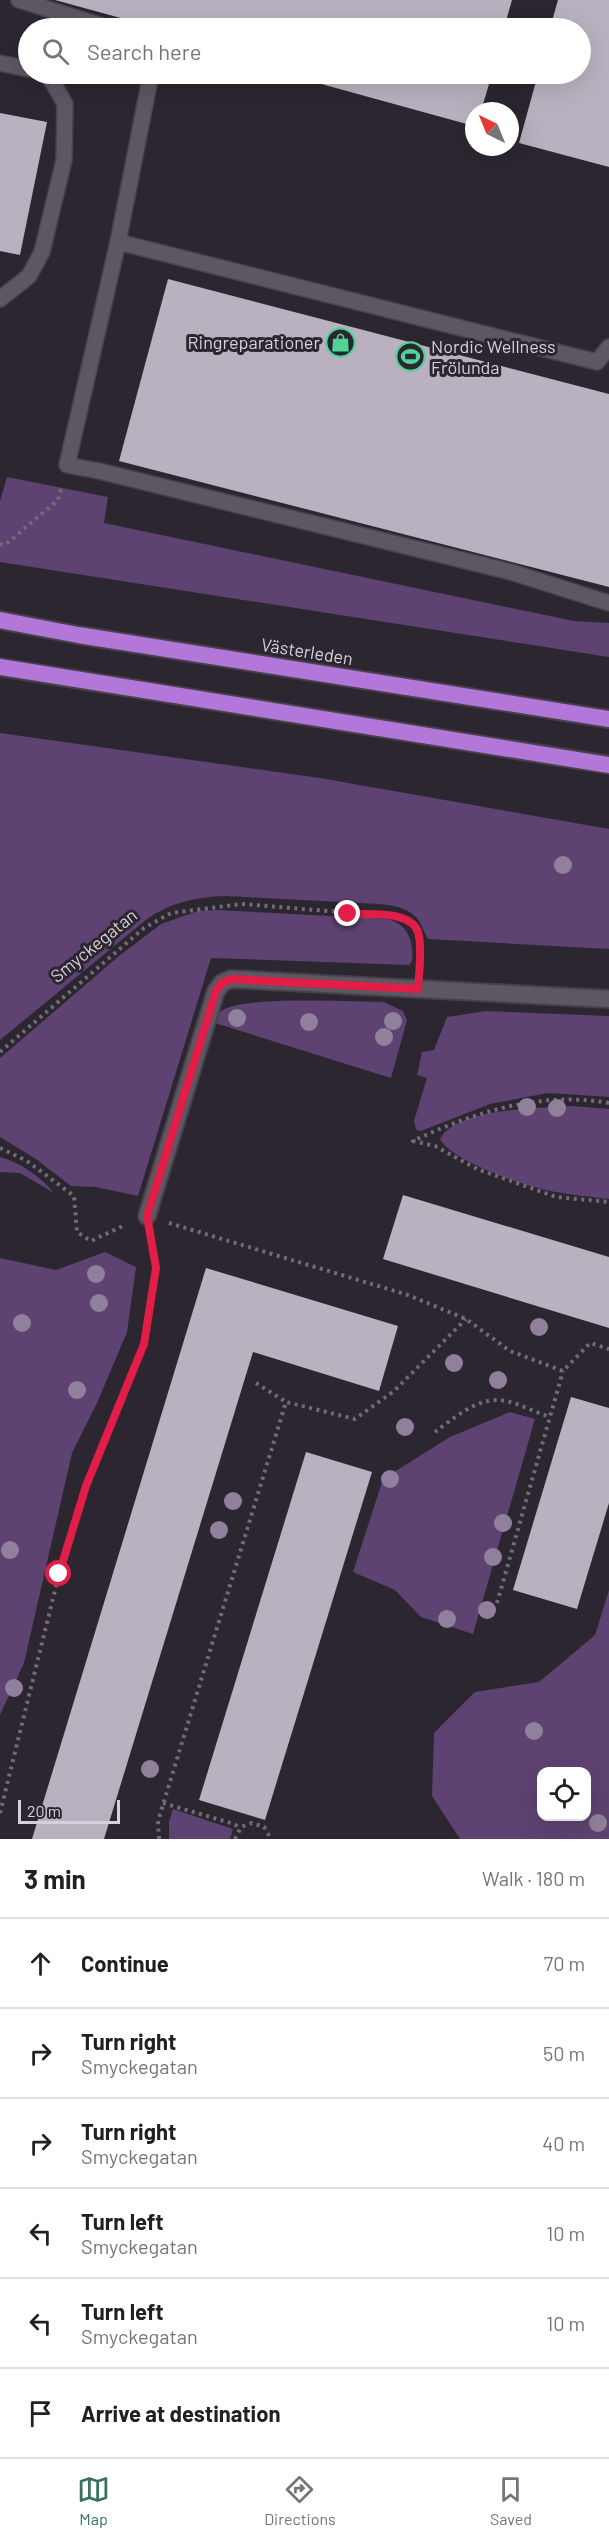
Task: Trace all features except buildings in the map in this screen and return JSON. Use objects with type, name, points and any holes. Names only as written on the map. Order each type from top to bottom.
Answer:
[{"type":"highway","name":"Västerleden","points":[[0,620],[89,637],[609,719]]},
{"type":"highway","points":[[0,667],[609,765]]},
{"type":"street","points":[[147,1216],[216,991],[222,983],[231,979],[609,999]]},
{"type":"lane","points":[[19,0],[82,18]]},
{"type":"lane","points":[[0,63],[18,67]]},
{"type":"lane","points":[[0,299],[29,276],[42,252],[64,160],[65,104],[54,84]]},
{"type":"lane","points":[[149,84],[118,242],[67,465],[111,473],[511,572],[609,603]]},
{"type":"lane","points":[[118,242],[597,362],[609,347]]},
{"type":"path","points":[[0,544],[5,545],[58,500],[67,465]]},
{"type":"path","name":"Smyckegatan","points":[[0,1052],[144,928],[171,913],[194,909],[242,904],[400,917],[414,924],[419,935],[418,989]]},
{"type":"path","points":[[609,1102],[586,1099],[506,1105],[452,1122],[412,1141],[435,1146],[477,1169],[556,1197],[609,1202]]},
{"type":"path","points":[[0,1148],[27,1161],[74,1196],[77,1232],[91,1241],[147,1216],[408,1295],[466,1319],[510,1351],[563,1371]]},
{"type":"path","points":[[0,1813],[59,1574],[86,1486],[144,1344],[156,1268],[147,1216]]},
{"type":"path","points":[[256,1383],[286,1402],[355,1419],[394,1390],[466,1319]]},
{"type":"path","points":[[497,1603],[563,1371],[590,1342],[609,1350]]},
{"type":"path","points":[[435,1432],[454,1417],[486,1401],[504,1400],[550,1418]]},
{"type":"path","points":[[159,1839],[158,1821],[163,1803],[286,1402]]},
{"type":"path","points":[[163,1803],[234,1824],[240,1828]]},
{"type":"path","points":[[235,1839],[240,1828],[256,1823],[267,1829],[271,1839]]},
{"type":"shaded area","points":[[7,477],[108,497],[104,523],[574,621],[609,623],[609,657],[0,562],[0,501]]},
{"type":"shaded area","points":[[0,733],[320,778],[609,829],[609,949],[428,939],[419,921],[411,913],[401,908],[379,904],[226,896],[205,898],[175,905],[147,919],[0,1040]]},
{"type":"shaded area","points":[[198,911],[388,919],[400,925],[408,935],[412,947],[412,961],[409,965],[211,958],[138,1196],[96,1187],[71,1186],[36,1159],[0,1137],[0,1058],[119,956],[161,924]]},
{"type":"shaded area","points":[[256,1002],[384,1002],[403,1011],[407,1020],[391,1078],[215,1023],[217,1015],[223,1010]]},
{"type":"shaded area","points":[[486,1011],[609,1016],[609,1097],[548,1093],[490,1104],[421,1131],[416,1130],[414,1121],[427,1078],[417,1075],[422,1052],[434,1050],[447,1017]]},
{"type":"shaded area","points":[[572,1106],[609,1109],[609,1199],[553,1191],[512,1180],[468,1161],[446,1147],[440,1139],[449,1129],[480,1115],[520,1109]]},
{"type":"shaded area","points":[[0,1157],[30,1171],[54,1193],[20,1173],[0,1172]]},
{"type":"shaded area","points":[[105,1252],[136,1267],[127,1332],[97,1403],[72,1453],[24,1663],[0,1715],[0,1258],[56,1270]]},
{"type":"shaded area","points":[[510,1412],[535,1419],[473,1634],[421,1617],[395,1590],[353,1572],[383,1479],[450,1437]]},
{"type":"shaded area","points":[[609,1590],[609,1839],[460,1839],[432,1796],[434,1733],[475,1692],[539,1682],[595,1635]]},
{"type":"shaded area","points":[[173,1809],[233,1829],[230,1839],[169,1839],[169,1822]]},
{"type":"place","name":"Ringreparationer","points":[[341,343]]},
{"type":"place","name":"Nordic Wellness Frölunda","points":[[410,357]]},
{"type":"route","points":[[59,1574],[86,1486],[144,1344],[156,1268],[147,1216],[216,991],[222,983],[231,979],[418,989],[419,935],[414,924],[400,917],[348,914]]}]
